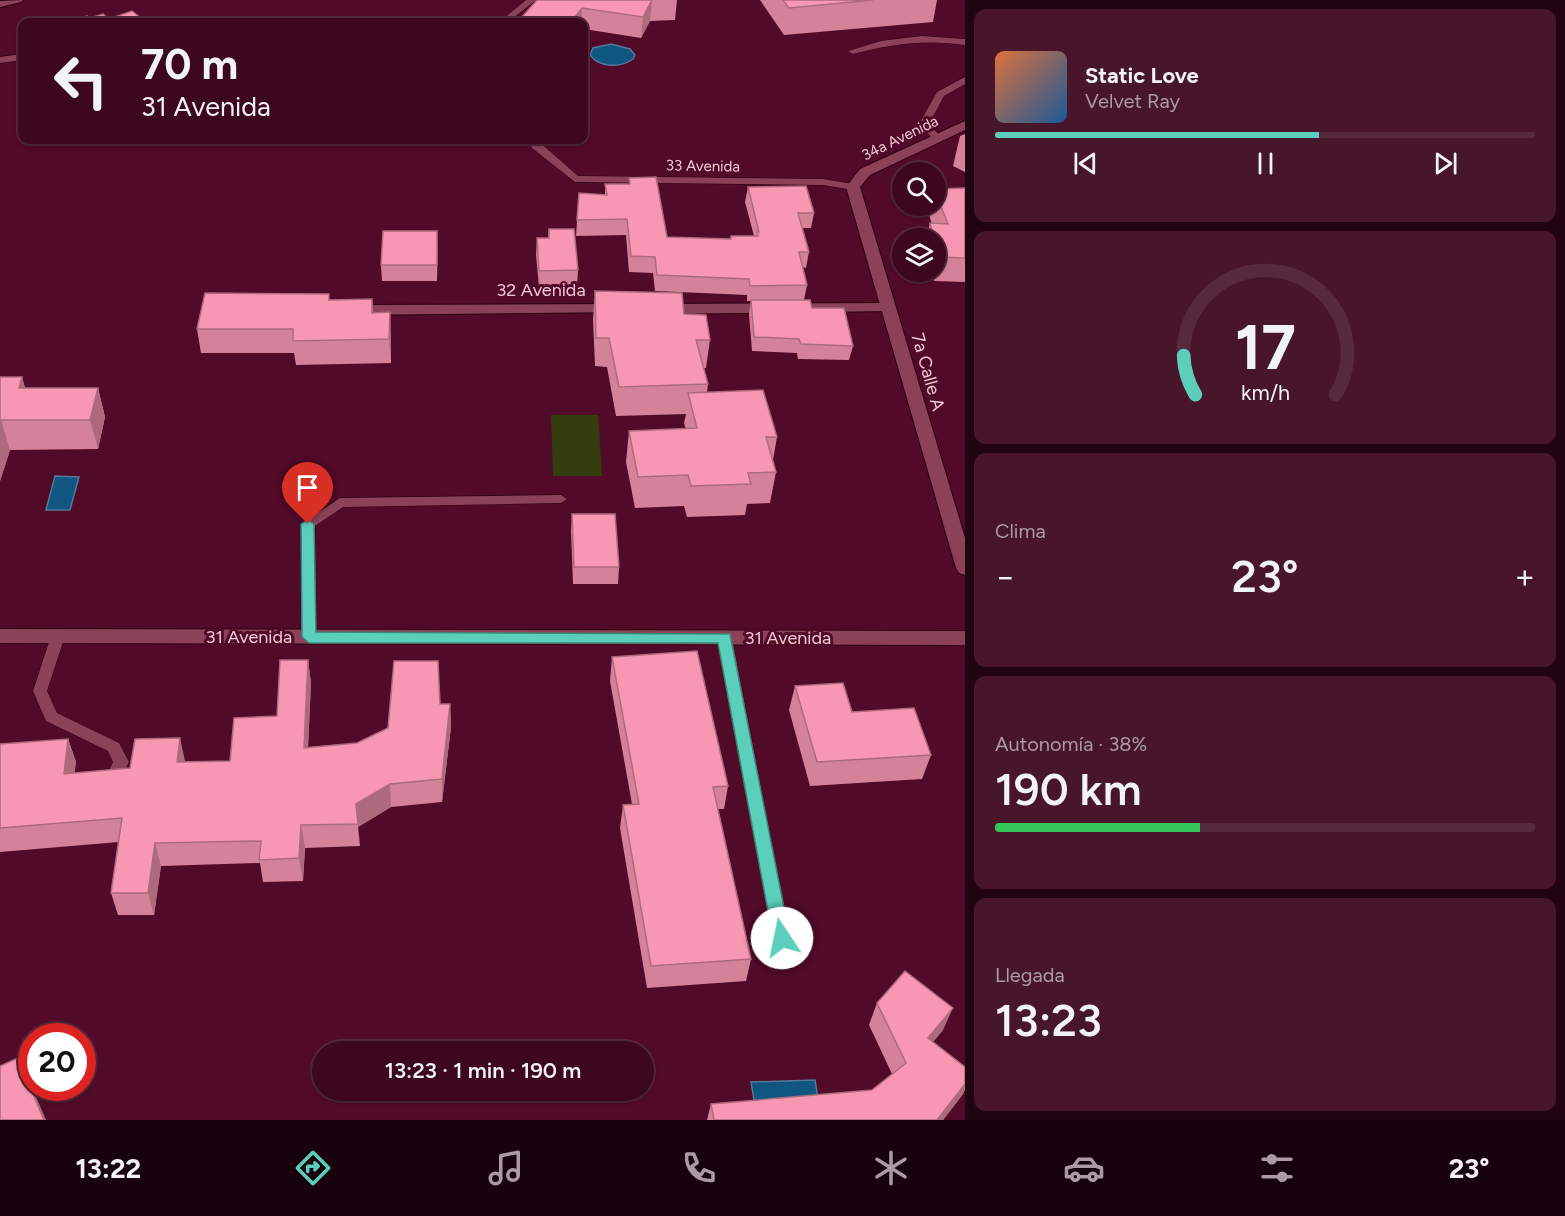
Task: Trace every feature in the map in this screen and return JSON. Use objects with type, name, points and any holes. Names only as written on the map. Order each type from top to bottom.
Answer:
[{"type":"street","points":[[0,4],[17,0]]},
{"type":"street","name":"34a Avenida","points":[[853,187],[865,172],[965,125]]},
{"type":"street","name":"7a Calle A","points":[[853,187],[965,568]]},
{"type":"street","name":"32 Avenida","points":[[334,310],[888,308]]},
{"type":"street","name":"31 Avenida","points":[[0,636],[965,638]]},
{"type":"lane","points":[[508,18],[532,0]]},
{"type":"lane","points":[[853,51],[903,39],[936,37],[965,42]]},
{"type":"lane","points":[[0,60],[18,58]]},
{"type":"lane","points":[[936,137],[924,124],[940,94],[965,80]]},
{"type":"lane","name":"33 Avenida","points":[[535,144],[575,179],[823,182],[853,187]]},
{"type":"lane","points":[[309,637],[308,524],[340,503],[561,499]]},
{"type":"lane","points":[[58,636],[40,691],[51,717],[114,747],[121,762],[113,780]]},
{"type":"lane","points":[[724,638],[786,962]]},
{"type":"green space","points":[[551,415],[598,415],[602,476],[553,476]]},
{"type":"water","points":[[611,44],[630,49],[635,55],[633,59],[623,64],[611,65],[599,62],[590,55],[593,48]]},
{"type":"water","points":[[55,476],[79,477],[70,510],[46,510]]},
{"type":"water","points":[[815,1080],[820,1110],[756,1112],[751,1082]]},
{"type":"building","points":[[537,0],[652,0],[643,17],[582,8],[574,18],[521,18]]},
{"type":"building","points":[[783,0],[873,0],[789,8]]},
{"type":"building","points":[[132,11],[141,18],[112,18]]},
{"type":"building","points":[[103,14],[108,18],[90,18]]},
{"type":"building","points":[[656,177],[667,237],[731,239],[731,236],[758,236],[748,187],[806,186],[814,213],[798,213],[809,252],[799,252],[807,285],[750,286],[749,279],[657,275],[655,257],[631,256],[627,219],[577,220],[579,193],[607,195],[605,184],[630,184],[629,178]]},
{"type":"building","points":[[965,188],[965,258],[946,257],[946,228],[931,228],[930,223],[948,224],[945,216],[946,189]]},
{"type":"building","points":[[549,229],[574,229],[578,270],[539,271],[537,238],[549,238]]},
{"type":"building","points":[[383,231],[437,231],[437,265],[381,265]]},
{"type":"building","points":[[595,291],[682,293],[684,314],[706,315],[710,340],[696,340],[708,384],[619,387],[609,338],[596,338]]},
{"type":"building","points":[[205,293],[329,294],[329,300],[372,299],[372,313],[390,312],[389,339],[293,341],[293,329],[197,329]]},
{"type":"building","points":[[751,300],[810,300],[812,308],[844,308],[853,346],[801,344],[799,339],[754,337]]},
{"type":"building","points":[[0,377],[22,377],[19,388],[98,388],[90,420],[1,420],[0,424]]},
{"type":"building","points":[[763,390],[777,437],[766,437],[776,472],[748,473],[751,484],[691,486],[688,475],[638,477],[629,431],[697,428],[688,393]]},
{"type":"building","points":[[572,514],[615,514],[619,567],[574,567]]},
{"type":"building","points":[[697,651],[728,786],[713,787],[751,959],[651,966],[623,805],[639,804],[612,657]]},
{"type":"building","points":[[280,660],[308,660],[304,748],[357,743],[388,728],[394,661],[438,661],[440,704],[450,704],[442,779],[390,784],[356,804],[358,824],[301,825],[299,858],[259,860],[261,841],[155,843],[148,893],[111,893],[122,818],[0,828],[0,744],[68,739],[64,774],[130,768],[135,739],[180,738],[177,762],[230,761],[234,718],[277,716]]},
{"type":"building","points":[[843,683],[852,712],[914,708],[931,755],[817,762],[795,686]]},
{"type":"building","points":[[905,971],[953,1008],[928,1038],[965,1067],[965,1084],[937,1120],[714,1120],[711,1104],[872,1090],[906,1063],[877,1003]]},
{"type":"building","points":[[18,1058],[18,1101],[36,1101],[44,1120],[0,1120],[0,1066]]},
{"type":"route","points":[[308,524],[309,637],[724,638],[782,938]]}]
